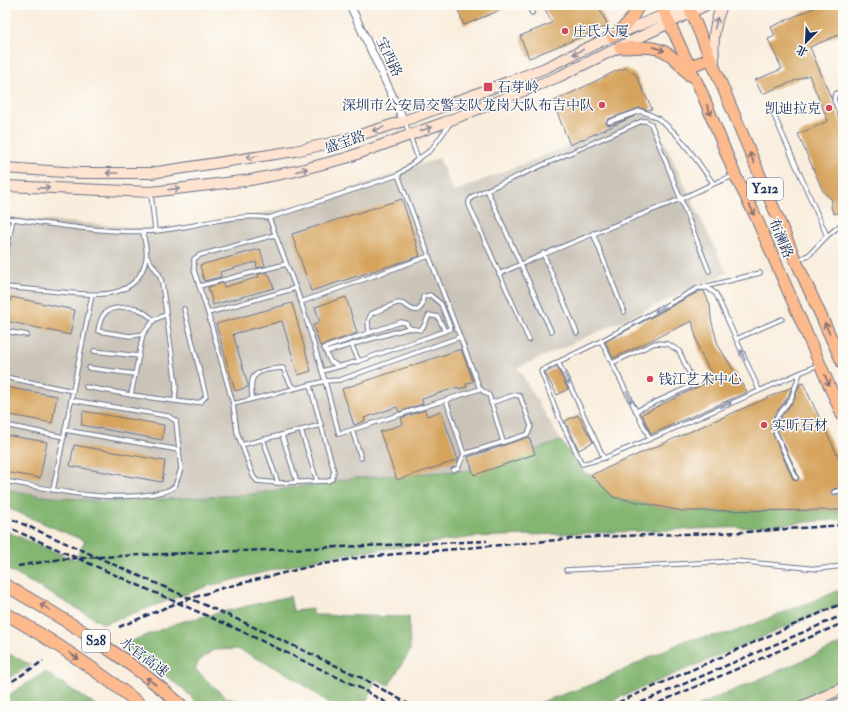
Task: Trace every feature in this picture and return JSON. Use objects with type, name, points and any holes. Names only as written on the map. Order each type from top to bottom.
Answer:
[{"type":"highway","name":"水官高速","points":[[5,585],[83,632],[129,664],[182,706]]},
{"type":"highway","name":"S28","points":[[5,613],[67,651],[142,706]]},
{"type":"main road","points":[[612,36],[622,30],[629,23],[639,5]]},
{"type":"main road","points":[[665,14],[689,7],[706,5]]},
{"type":"main road","points":[[690,66],[712,64],[712,44],[717,18],[722,5]]},
{"type":"main road","name":"布澜路","points":[[689,7],[796,261],[843,364]]},
{"type":"main road","name":"盛宝路","points":[[5,168],[72,173],[151,173],[294,151],[344,140],[404,121],[545,68],[612,36],[665,14]]},
{"type":"main road","name":"盛宝路","points":[[5,186],[151,192],[250,180],[296,171],[346,158],[456,118],[558,78],[620,48],[665,14]]},
{"type":"main road","name":"布澜路","points":[[665,14],[702,93],[735,175],[755,215],[843,417]]},
{"type":"main road","points":[[620,48],[654,47],[664,51],[679,63],[702,93]]},
{"type":"main road","points":[[803,706],[843,688]]},
{"type":"main road","points":[[834,706],[843,702]]},
{"type":"street","name":"宝西路","points":[[350,5],[404,121]]},
{"type":"lane","points":[[528,5],[532,13]]},
{"type":"lane","points":[[843,91],[835,94],[834,100],[843,121]]},
{"type":"lane","points":[[609,122],[640,111],[659,119],[672,130],[713,183]]},
{"type":"lane","points":[[773,113],[826,236]]},
{"type":"lane","points":[[5,218],[143,232],[252,216],[269,218],[398,175],[431,150],[441,133],[456,118]]},
{"type":"lane","points":[[404,121],[418,159]]},
{"type":"lane","points":[[529,340],[469,205],[470,198],[642,121],[646,121],[651,124],[709,271]]},
{"type":"lane","points":[[398,175],[480,389],[489,395],[503,442]]},
{"type":"lane","points":[[499,274],[593,233],[680,199],[713,183],[735,175]]},
{"type":"lane","points":[[487,190],[551,331]]},
{"type":"lane","points":[[151,192],[155,231]]},
{"type":"lane","points":[[269,218],[301,302],[322,370],[339,434],[480,389]]},
{"type":"lane","points":[[5,260],[14,219]]},
{"type":"lane","points":[[796,261],[810,254],[826,236],[843,223]]},
{"type":"lane","points":[[143,232],[147,257],[159,274],[162,284],[165,315],[176,385],[175,401]]},
{"type":"lane","points":[[593,233],[624,312]]},
{"type":"lane","points":[[275,235],[196,257],[194,259],[193,267],[208,313],[233,404],[237,432],[254,479],[262,482],[278,483],[328,481],[334,475],[310,386]]},
{"type":"lane","points":[[543,254],[577,333]]},
{"type":"lane","points":[[301,302],[429,256]]},
{"type":"lane","points":[[5,287],[92,295],[120,291],[132,285],[143,270],[147,257]]},
{"type":"lane","points":[[199,286],[286,264]]},
{"type":"lane","points":[[760,273],[703,287],[541,371],[558,415],[582,464],[604,458],[650,439],[758,390],[820,364]]},
{"type":"lane","points":[[703,287],[716,294],[758,390]]},
{"type":"lane","points":[[208,313],[296,288]]},
{"type":"lane","points":[[53,490],[92,295]]},
{"type":"lane","points":[[322,370],[359,361],[451,329],[443,307],[438,300],[430,295],[423,297],[422,306],[418,310],[412,310],[402,304],[397,303],[371,314],[368,321],[369,333]]},
{"type":"lane","points":[[143,334],[130,336],[98,331],[100,321],[105,313],[109,311],[132,308],[137,309],[154,320]]},
{"type":"lane","points":[[86,387],[190,403],[201,402],[206,396],[184,309]]},
{"type":"lane","points":[[131,395],[143,334],[154,320],[165,315]]},
{"type":"lane","points":[[326,352],[409,328],[420,330],[424,326],[429,316],[435,315],[440,319],[445,331]]},
{"type":"lane","points":[[736,339],[782,320]]},
{"type":"lane","points":[[339,366],[330,361],[324,348],[401,322],[406,324],[409,328]]},
{"type":"lane","points":[[5,331],[27,335]]},
{"type":"lane","points":[[233,404],[252,398],[353,376],[460,337]]},
{"type":"lane","points":[[601,340],[650,439]]},
{"type":"lane","points":[[612,362],[655,343],[662,342],[674,347],[682,356],[692,377],[689,386],[636,411]]},
{"type":"lane","points":[[351,344],[359,361]]},
{"type":"lane","points":[[94,351],[138,356]]},
{"type":"lane","points":[[558,362],[571,387],[589,430],[604,458]]},
{"type":"lane","points":[[89,368],[135,374]]},
{"type":"lane","points":[[252,398],[253,376],[257,372],[282,368],[291,385],[296,388]]},
{"type":"lane","points":[[796,478],[773,427],[773,422],[791,399],[800,373]]},
{"type":"lane","points":[[5,377],[73,391]]},
{"type":"lane","points":[[464,454],[528,434],[531,426],[520,396],[514,395],[491,403]]},
{"type":"lane","points":[[5,481],[53,490],[110,497],[145,495],[171,490],[176,486],[180,475],[179,450],[177,424],[172,418],[72,400]]},
{"type":"lane","points":[[446,400],[464,454],[458,468],[453,470]]},
{"type":"lane","points":[[5,425],[64,437]]},
{"type":"lane","points":[[241,445],[321,425]]},
{"type":"lane","points":[[65,430],[179,450]]},
{"type":"lane","points":[[301,430],[317,481]]},
{"type":"lane","points":[[352,430],[361,458]]},
{"type":"lane","points":[[282,435],[297,482]]},
{"type":"lane","points":[[263,439],[278,483]]},
{"type":"lane","points":[[834,492],[843,490]]},
{"type":"lane","points":[[566,570],[736,561],[818,569],[843,566]]},
{"type":"shaded area","points":[[641,114],[648,116],[654,121],[727,273],[518,368],[561,441],[473,470],[356,478],[245,495],[108,502],[42,496],[5,489],[5,217],[179,231],[312,203],[439,158],[453,192],[570,145]]},
{"type":"green space","points":[[561,441],[584,473],[591,475],[613,497],[682,511],[843,510],[843,519],[751,527],[474,537],[326,557],[208,586],[104,624],[5,568],[5,531],[75,560],[85,541],[5,507],[5,489],[42,496],[108,502],[245,495],[356,478],[473,470]]},
{"type":"green space","points":[[843,589],[843,603],[599,706],[530,706],[596,683],[686,640],[731,633]]},
{"type":"green space","points":[[290,596],[293,611],[313,609],[313,615],[409,617],[410,651],[389,685],[376,679],[364,706],[332,706],[292,676],[238,649],[213,650],[199,661],[195,669],[226,698],[245,702],[248,706],[200,706],[183,689],[124,644],[180,622]]},
{"type":"green space","points":[[843,643],[843,685],[795,706],[697,706]]},
{"type":"green space","points":[[5,652],[31,665],[5,680]]},
{"type":"green space","points":[[45,672],[97,706],[5,706],[5,697]]},
{"type":"building","points":[[456,5],[513,5],[464,25]]},
{"type":"building","name":"庄氏大厦","points":[[543,5],[598,5],[608,26],[529,58],[520,36],[552,23]]},
{"type":"building","points":[[820,5],[843,5],[843,33],[810,47],[843,127],[843,210],[834,214],[831,207],[832,200],[823,191],[798,134],[828,121],[809,75],[762,94],[755,80],[782,69],[768,39],[775,36],[771,27]]},
{"type":"building","name":"深圳市公安局交警支队龙岗大队布吉中队","points":[[626,68],[636,75],[652,109],[648,110],[639,108],[608,119],[606,123],[610,125],[635,116],[570,145],[553,102],[616,71]]},
{"type":"building","points":[[402,199],[420,256],[311,291],[292,234]]},
{"type":"building","points":[[260,249],[265,266],[257,268],[256,262],[220,272],[221,277],[204,281],[200,265]]},
{"type":"building","points":[[266,272],[269,274],[274,288],[213,305],[208,287],[223,283],[224,287],[259,277],[258,274]]},
{"type":"building","points":[[700,291],[704,291],[710,305],[711,319],[718,345],[747,392],[651,434],[642,414],[714,379],[699,350],[692,321],[613,358],[605,342]]},
{"type":"building","points":[[11,297],[75,310],[70,335],[6,321]]},
{"type":"building","points":[[346,297],[357,333],[320,346],[313,325],[320,323],[315,307]]},
{"type":"building","points":[[292,303],[311,371],[298,375],[282,321],[233,334],[248,385],[248,387],[235,391],[216,324]]},
{"type":"building","points":[[461,349],[473,381],[466,384],[467,387],[459,389],[458,387],[422,399],[423,404],[399,412],[397,407],[364,418],[365,421],[354,425],[342,389]]},
{"type":"building","points":[[557,367],[568,389],[557,395],[545,373]]},
{"type":"building","name":"实昕石材","points":[[803,383],[843,467],[843,487],[833,489],[831,492],[833,495],[843,493],[843,510],[682,511],[613,497],[591,475],[792,387],[788,397],[773,417],[770,428],[793,479],[797,481],[799,477],[776,427],[779,420],[794,400],[800,384]]},
{"type":"building","points":[[5,387],[57,396],[52,423],[5,414]]},
{"type":"building","points":[[425,410],[427,416],[441,411],[458,460],[397,480],[380,432],[403,424],[401,418]]},
{"type":"building","points":[[83,411],[164,425],[162,440],[81,425]]},
{"type":"building","points":[[578,415],[593,442],[579,450],[565,421]]},
{"type":"building","points":[[5,435],[47,442],[40,478],[5,472]]},
{"type":"building","points":[[529,437],[535,454],[474,475],[468,457]]},
{"type":"building","points":[[74,445],[165,461],[162,482],[70,466]]},
{"type":"railway","points":[[5,516],[243,622],[364,679],[412,706]]},
{"type":"railway","points":[[119,627],[172,605],[222,588],[312,566],[363,557],[593,537],[745,532],[843,525]]},
{"type":"railway","points":[[5,526],[239,630],[360,688],[392,706]]},
{"type":"railway","points":[[18,566],[61,559],[487,541]]},
{"type":"railway","points":[[610,706],[843,603]]},
{"type":"railway","points":[[633,706],[843,615]]},
{"type":"railway","points":[[651,706],[843,623]]},
{"type":"railway","points":[[5,686],[43,661]]},
{"type":"place","name":"庄氏大厦","points":[[565,31]]},
{"type":"place","name":"石芽岭","points":[[488,87]]},
{"type":"place","name":"深圳市公安局交警支队龙岗大队布吉中队","points":[[602,105]]},
{"type":"place","name":"凯迪拉克","points":[[829,108]]},
{"type":"place","name":"钱江艺术中心","points":[[650,379]]},
{"type":"place","name":"实昕石材","points":[[764,425]]}]
